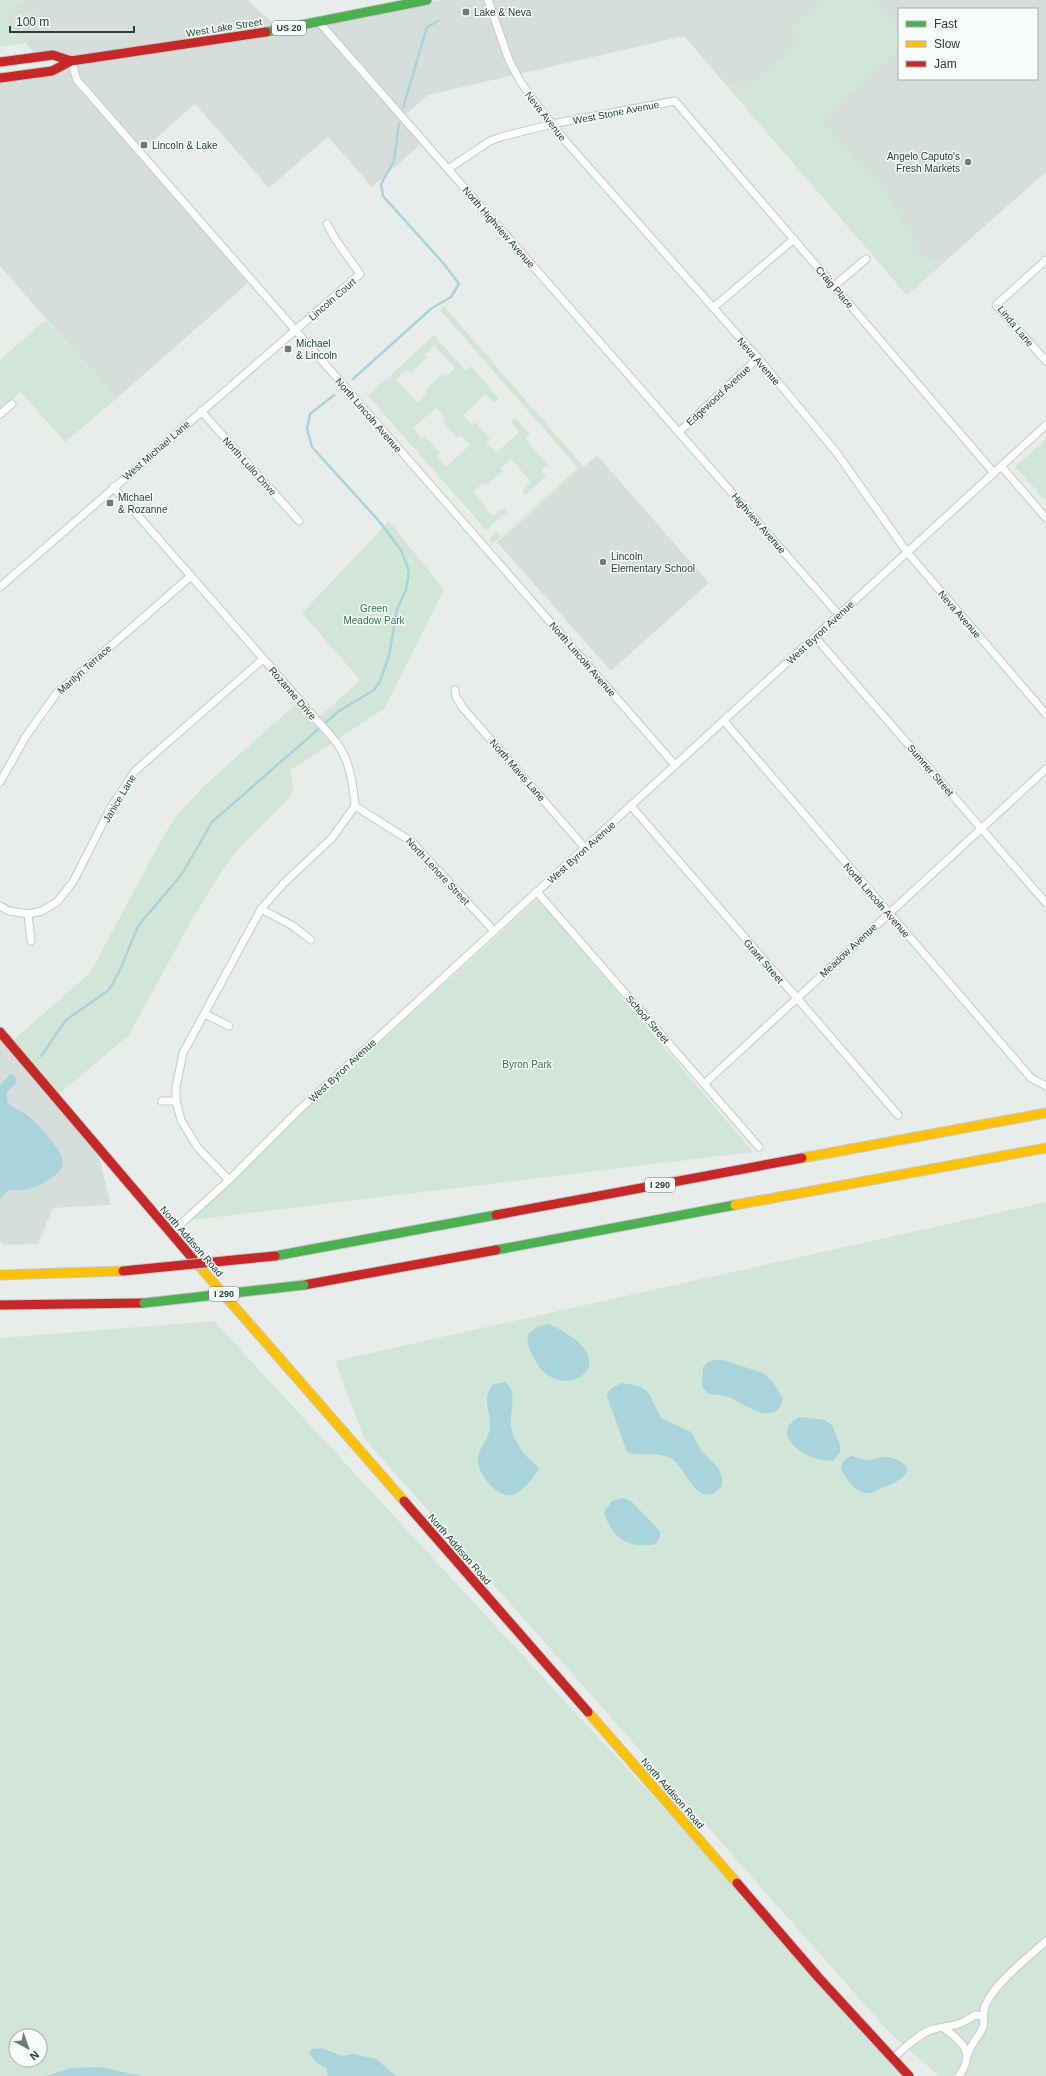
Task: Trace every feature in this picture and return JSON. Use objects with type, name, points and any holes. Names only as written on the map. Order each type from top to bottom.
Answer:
[{"type":"main road","name":"West Lake Street","points":[[0,78],[52,71],[71,61],[319,22],[427,0]]},
{"type":"main road","name":"West Lake Street","points":[[0,62],[54,56],[71,61]]},
{"type":"main road","name":"North Addison Road","points":[[0,1032],[171,1233],[818,1977],[909,2076]]},
{"type":"main road","name":"I 290","points":[[0,1275],[123,1271],[275,1256],[1046,1113]]},
{"type":"main road","name":"I 290","points":[[0,1305],[144,1303],[304,1285],[1046,1148]]},
{"type":"street","name":"Neva Avenue","points":[[488,0],[509,60],[520,81],[552,124],[758,358],[836,452],[908,552],[1046,714]]},
{"type":"street","name":"North Highview Avenue","points":[[319,22],[678,432]]},
{"type":"street","name":"North Lincoln Avenue","points":[[71,61],[77,80],[294,331],[675,765]]},
{"type":"street","name":"West Stone Avenue","points":[[448,168],[490,141],[552,124],[675,101]]},
{"type":"street","name":"Craig Place","points":[[675,101],[994,473]]},
{"type":"street","name":"Lincoln Court","points":[[294,331],[360,274],[327,224]]},
{"type":"street","points":[[713,308],[794,239]]},
{"type":"street","points":[[834,286],[866,259]]},
{"type":"street","name":"Linda Lane","points":[[1046,260],[996,305],[1046,361]]},
{"type":"street","name":"West Michael Lane","points":[[0,587],[113,487],[294,331]]},
{"type":"street","name":"Edgewood Avenue","points":[[678,432],[758,358]]},
{"type":"street","points":[[0,414],[12,404]]},
{"type":"street","name":"North Lullo Drive","points":[[201,411],[298,521]]},
{"type":"street","points":[[1046,425],[1001,466],[1046,518]]},
{"type":"street","name":"Highview Avenue","points":[[678,432],[839,615]]},
{"type":"street","name":"West Byron Avenue","points":[[171,1233],[229,1180],[299,1110],[585,848],[632,807],[675,765],[1001,466]]},
{"type":"street","name":"Rozanne Drive","points":[[113,487],[320,723],[343,752],[349,764],[355,806]]},
{"type":"street","name":"Marilyn Terrace","points":[[0,782],[26,736],[56,694],[191,576]]},
{"type":"street","name":"Sumner Street","points":[[815,636],[1046,903]]},
{"type":"street","name":"Janice Lane","points":[[0,906],[9,911],[28,914],[42,911],[57,902],[67,891],[80,870],[110,809],[135,771],[264,659]]},
{"type":"street","name":"North Mavis Lane","points":[[455,690],[456,697],[463,708],[585,848]]},
{"type":"street","name":"North Lincoln Avenue","points":[[724,720],[1031,1078],[1046,1086]]},
{"type":"street","name":"Meadow Avenue","points":[[704,1084],[980,828],[1046,769]]},
{"type":"street","points":[[229,1180],[189,1134],[181,1120],[176,1101],[178,1070],[183,1053],[261,909],[284,883],[332,838],[355,806]]},
{"type":"street","name":"North Lenore Street","points":[[355,806],[412,842],[494,931]]},
{"type":"street","name":"Grant Street","points":[[632,807],[898,1115]]},
{"type":"street","name":"School Street","points":[[537,892],[759,1147]]},
{"type":"street","points":[[261,909],[293,926],[311,940]]},
{"type":"street","points":[[28,914],[31,941]]},
{"type":"street","points":[[205,1014],[228,1026]]},
{"type":"street","points":[[162,1101],[176,1101]]},
{"type":"street","points":[[959,2076],[966,2063],[972,2042],[982,2030],[984,2024],[984,2008],[996,1988],[1046,1941]]},
{"type":"street","points":[[892,2059],[920,2037],[933,2030],[945,2029],[960,2025],[975,2015],[983,2016]]},
{"type":"street","points":[[945,2029],[962,2043],[968,2054]]},
{"type":"shaded area","points":[[23,0],[247,0],[276,26],[74,58],[36,55],[4,18]]},
{"type":"shaded area","points":[[440,0],[1046,0],[1046,172],[907,295],[684,36],[428,95],[404,116],[324,23]]},
{"type":"shaded area","points":[[318,25],[421,144],[372,187],[328,137],[269,188],[195,104],[137,155],[248,283],[116,399],[0,266],[0,79]]},
{"type":"shaded area","name":"Lincoln Elementary School","points":[[597,455],[709,583],[611,671],[497,542]]},
{"type":"shaded area","points":[[0,1039],[98,1152],[111,1205],[53,1208],[38,1244],[5,1245],[0,1241]]},
{"type":"green space","points":[[0,0],[23,0],[4,18],[25,43],[0,47]]},
{"type":"green space","points":[[824,0],[871,0],[898,31],[898,50],[825,116],[822,123],[889,197],[912,239],[916,251],[927,261],[944,262],[907,295],[727,86],[738,81],[745,89],[802,41],[792,28]]},
{"type":"green space","points":[[444,306],[584,467],[492,544],[489,540],[496,531],[501,536],[578,468],[440,310]]},
{"type":"green space","points":[[46,320],[116,399],[65,442],[21,392],[0,410],[0,360]]},
{"type":"green space","points":[[434,335],[466,371],[471,366],[499,399],[494,403],[486,394],[463,415],[472,425],[475,422],[490,439],[486,442],[496,453],[519,432],[511,422],[515,418],[530,434],[525,439],[552,469],[547,466],[541,471],[546,476],[526,495],[522,491],[531,482],[511,459],[501,468],[503,471],[486,486],[483,483],[473,492],[493,516],[503,508],[507,512],[486,530],[368,396]],"holes":[[[434,345],[455,368],[445,377],[442,374],[425,390],[428,393],[418,403],[396,379],[407,370],[410,373],[427,358],[424,355]],[[436,408],[445,418],[442,421],[457,438],[461,435],[470,445],[446,467],[437,456],[440,453],[425,436],[422,439],[413,428]]]},
{"type":"green space","points":[[1046,439],[1046,501],[1015,467]]},
{"type":"green space","name":"Green Meadow Park","points":[[389,521],[444,590],[385,708],[291,770],[293,792],[289,798],[242,845],[222,871],[195,914],[129,1035],[57,1096],[11,1042],[90,973],[164,835],[177,815],[206,784],[298,702],[315,721],[360,680],[302,613]]},
{"type":"green space","name":"Byron Park","points":[[538,899],[753,1152],[183,1221]]},
{"type":"green space","points":[[1046,1202],[1046,2076],[939,2076],[888,2031],[364,1438],[335,1361]]},
{"type":"green space","points":[[214,1321],[911,2076],[0,2076],[0,1338]]},
{"type":"water","points":[[10,1074],[14,1075],[17,1082],[7,1092],[7,1101],[13,1107],[27,1115],[43,1130],[55,1145],[63,1164],[57,1174],[42,1183],[32,1188],[8,1190],[0,1199],[0,1085]]},
{"type":"water","points":[[548,1324],[560,1329],[574,1338],[587,1353],[589,1364],[586,1372],[578,1378],[567,1381],[555,1379],[544,1372],[533,1357],[528,1344],[528,1334],[539,1326]]},
{"type":"water","points":[[723,1360],[763,1373],[773,1382],[783,1399],[779,1408],[773,1413],[766,1413],[749,1408],[726,1396],[708,1394],[702,1386],[703,1367],[708,1362]]},
{"type":"water","points":[[505,1382],[512,1391],[513,1397],[511,1427],[513,1435],[522,1451],[537,1465],[539,1469],[524,1488],[513,1495],[500,1493],[494,1489],[484,1477],[478,1464],[479,1454],[490,1429],[487,1396],[492,1385]]},
{"type":"water","points":[[621,1383],[639,1386],[644,1389],[651,1397],[661,1418],[691,1432],[701,1450],[719,1469],[722,1478],[722,1486],[713,1493],[705,1495],[693,1486],[682,1470],[670,1458],[659,1455],[627,1452],[607,1396],[609,1390]]},
{"type":"water","points":[[800,1417],[824,1420],[832,1425],[840,1445],[840,1452],[834,1460],[813,1458],[794,1446],[789,1439],[787,1431],[790,1424]]},
{"type":"water","points":[[852,1456],[864,1460],[884,1457],[895,1459],[903,1463],[907,1471],[905,1475],[896,1482],[870,1493],[861,1492],[852,1486],[841,1469],[844,1460]]},
{"type":"water","points":[[623,1498],[632,1502],[660,1531],[660,1536],[656,1544],[637,1545],[629,1543],[622,1540],[612,1529],[604,1512],[612,1501]]},
{"type":"water","points":[[322,2048],[342,2056],[354,2054],[376,2059],[396,2076],[328,2076],[326,2068],[317,2063],[309,2053],[312,2049]]},
{"type":"water","points":[[100,2067],[142,2076],[46,2076],[71,2068]]},
{"type":"waterway","points":[[403,108],[427,27],[438,21]]},
{"type":"waterway","points":[[353,379],[432,308],[451,297],[459,284],[444,264],[383,196],[381,184],[394,161],[399,123]]},
{"type":"waterway","points":[[41,1056],[66,1020],[109,990],[120,970],[138,926],[182,874],[212,822],[339,711],[374,690],[380,681],[389,656],[397,609],[406,590],[409,571],[401,550],[378,520],[312,447],[307,429],[310,414],[334,395]]},
{"type":"traffic: fast","points":[[266,32],[427,0]]},
{"type":"traffic: fast","points":[[496,1250],[735,1205]]},
{"type":"traffic: fast","points":[[275,1256],[496,1215]]},
{"type":"traffic: fast","points":[[144,1303],[304,1285]]},
{"type":"traffic: slow","points":[[802,1158],[1046,1113]]},
{"type":"traffic: slow","points":[[735,1205],[1046,1148]]},
{"type":"traffic: slow","points":[[193,1259],[404,1501]]},
{"type":"traffic: slow","points":[[0,1275],[123,1271]]},
{"type":"traffic: slow","points":[[588,1712],[737,1883]]},
{"type":"traffic: jam","points":[[0,78],[52,71],[71,61],[266,32]]},
{"type":"traffic: jam","points":[[0,62],[53,55],[71,61]]},
{"type":"traffic: jam","points":[[0,1032],[193,1259]]},
{"type":"traffic: jam","points":[[496,1215],[802,1158]]},
{"type":"traffic: jam","points":[[304,1285],[496,1250]]},
{"type":"traffic: jam","points":[[123,1271],[275,1256]]},
{"type":"traffic: jam","points":[[0,1305],[144,1303]]},
{"type":"traffic: jam","points":[[404,1501],[588,1712]]},
{"type":"traffic: jam","points":[[737,1883],[818,1977],[909,2076]]},
{"type":"place","name":"Lake & Neva","points":[[466,12]]},
{"type":"place","name":"Lincoln & Lake","points":[[144,145]]},
{"type":"place","name":"Angelo Caputo's Fresh Markets","points":[[968,162]]},
{"type":"place","name":"Michael & Lincoln","points":[[288,349]]},
{"type":"place","name":"Michael & Rozanne","points":[[110,503]]},
{"type":"place","name":"Lincoln Elementary School","points":[[603,562]]}]
